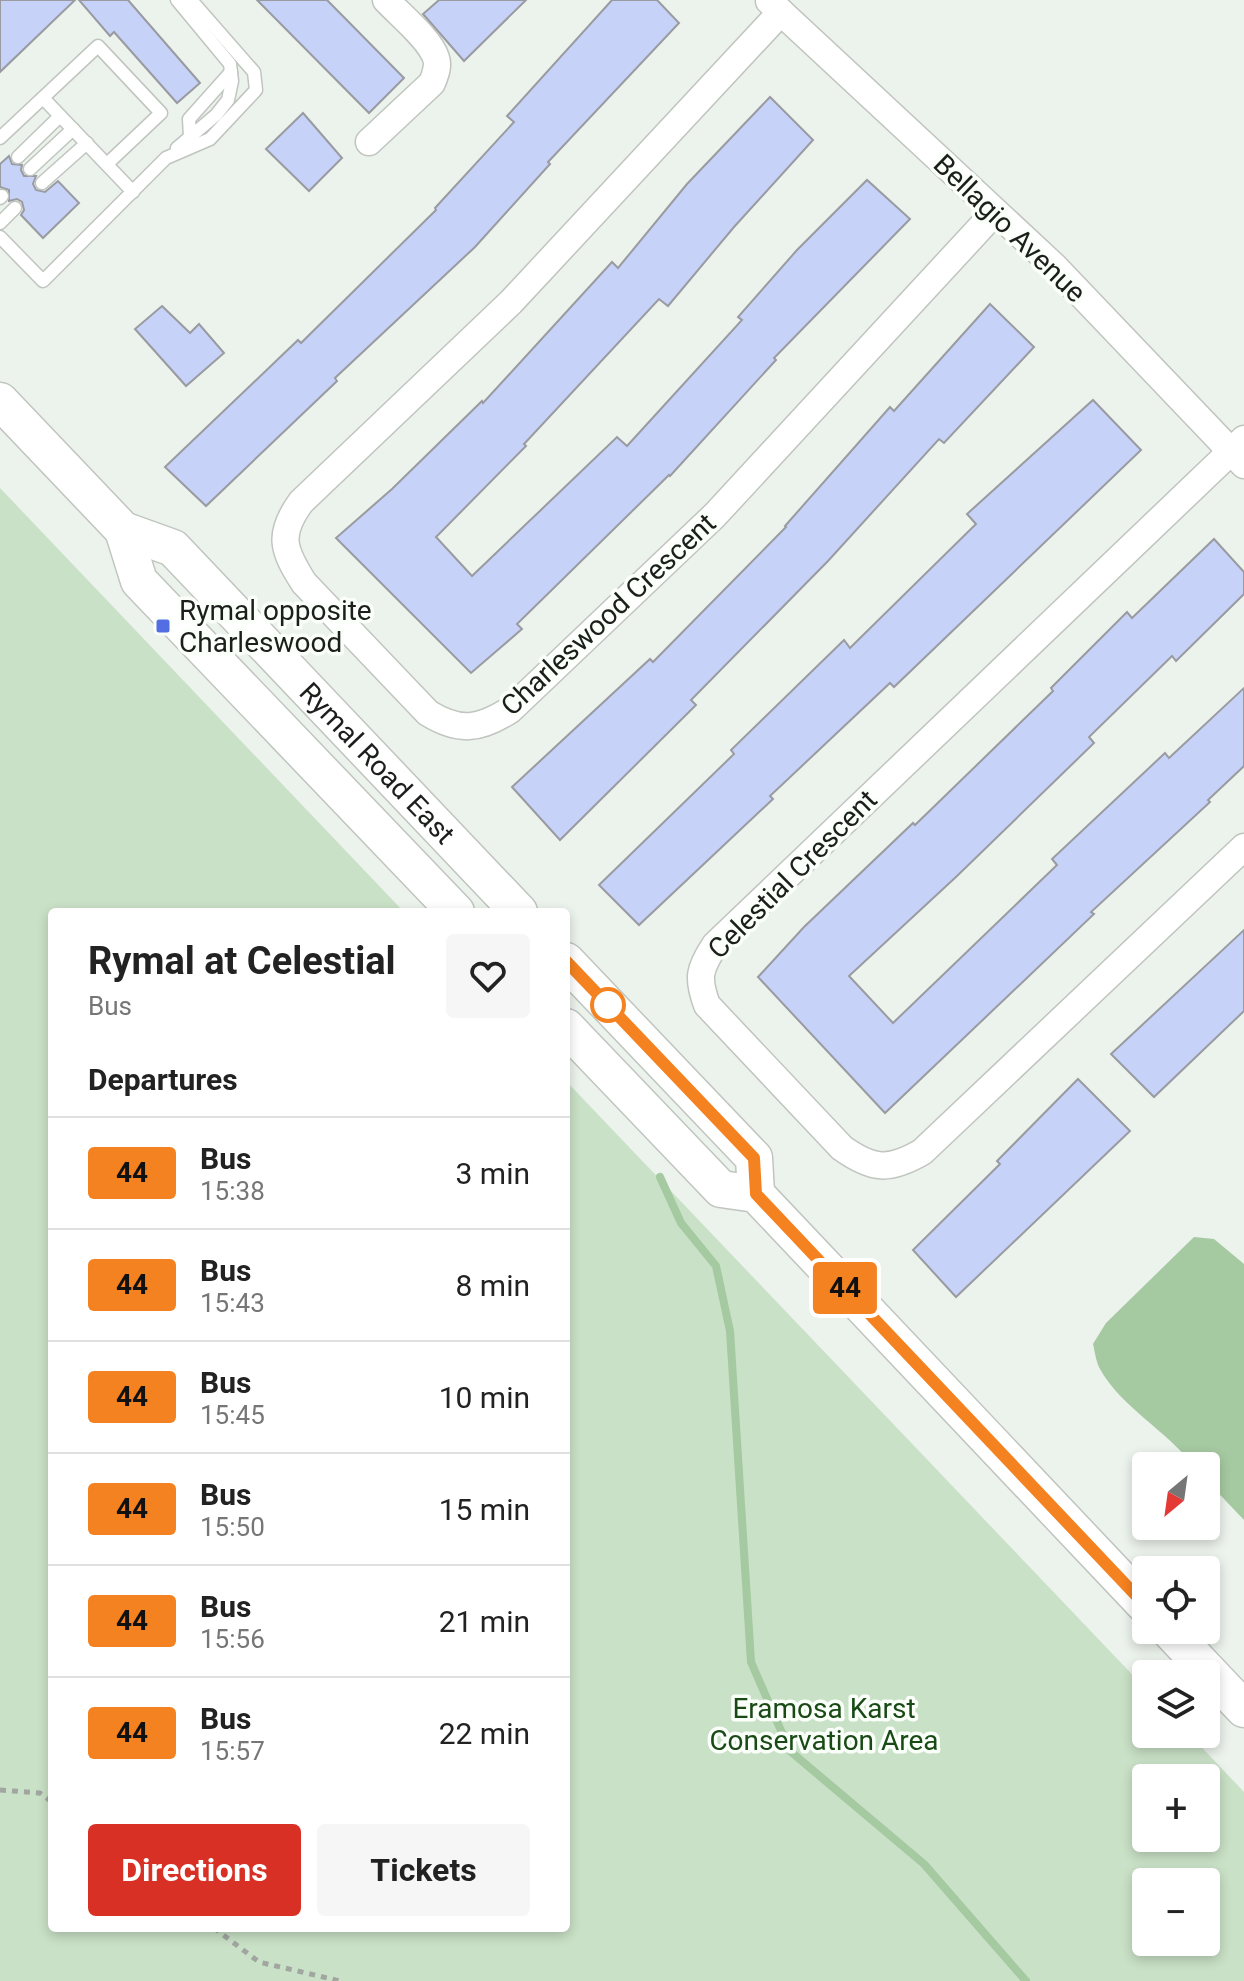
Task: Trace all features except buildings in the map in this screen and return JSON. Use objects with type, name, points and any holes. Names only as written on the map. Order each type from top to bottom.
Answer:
[{"type":"main road","name":"Rymal Road East","points":[[0,401],[123,530],[139,581],[452,908]]},
{"type":"main road","name":"Rymal Road East","points":[[123,530],[173,548],[515,908]]},
{"type":"main road","points":[[570,965],[754,1158],[756,1194]]},
{"type":"main road","points":[[570,1031],[721,1189],[756,1194],[1132,1591]]},
{"type":"main road","points":[[1182,1644],[1244,1709]]},
{"type":"street","points":[[369,142],[432,83],[437,72],[436,59],[428,43],[387,0]]},
{"type":"street","name":"Charleswood Crescent","points":[[774,6],[511,302],[301,502],[287,521],[285,541],[289,560],[304,583],[428,713],[445,724],[471,727],[491,722],[510,710],[715,515],[995,212]]},
{"type":"street","name":"Bellagio Avenue","points":[[774,6],[1054,266],[1240,452]]},
{"type":"street","name":"Celestial Crescent","points":[[1240,452],[715,945],[702,965],[700,985],[707,1005],[842,1148],[858,1160],[876,1166],[900,1165],[922,1152],[1244,847]]},
{"type":"lane","points":[[0,237],[43,281],[228,100],[230,64],[177,0]]},
{"type":"lane","points":[[166,158],[210,139],[256,90],[254,72],[191,0]]},
{"type":"lane","points":[[0,138],[98,46],[161,113],[107,164]]},
{"type":"lane","points":[[43,98],[133,192]]},
{"type":"lane","points":[[18,157],[60,116]]},
{"type":"lane","points":[[30,169],[73,129]]},
{"type":"lane","points":[[42,183],[87,143]]},
{"type":"lane","points":[[0,223],[15,208]]},
{"type":"path","points":[[0,1790],[40,1793],[48,1799]]},
{"type":"path","points":[[219,1932],[259,1962],[340,1981]]},
{"type":"green space","name":"Eramosa Karst Conservation Area","points":[[0,488],[400,908],[48,908],[48,1932],[570,1932],[570,1085],[1132,1674],[1132,1748],[1202,1748],[1217,1764],[1132,1764],[1132,1852],[1220,1852],[1220,1767],[1244,1792],[1244,1981],[0,1981]]},
{"type":"shaded area","points":[[1194,1237],[1214,1239],[1244,1264],[1244,1520],[1220,1495],[1220,1452],[1182,1452],[1109,1383],[1100,1369],[1093,1344],[1106,1323]]},
{"type":"waterway","points":[[660,1177],[681,1223],[716,1266],[730,1331],[751,1662],[790,1751],[924,1864],[1026,1981]]},
{"type":"bus line","name":"44","points":[[570,965],[754,1158],[756,1194],[1132,1591]]},
{"type":"place","name":"Rymal opposite Charleswood","points":[[163,626]]}]
